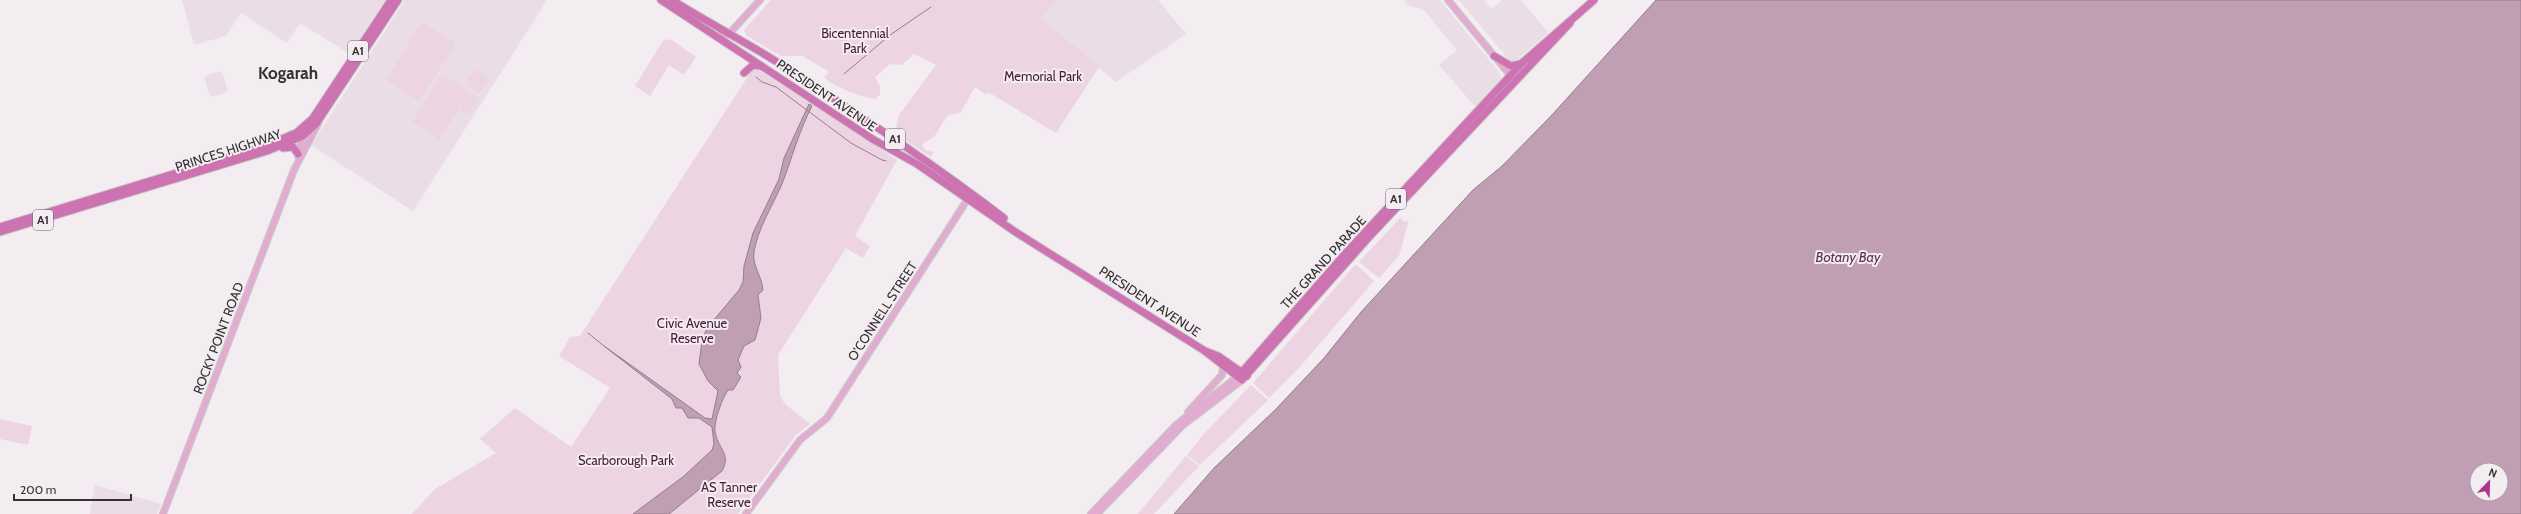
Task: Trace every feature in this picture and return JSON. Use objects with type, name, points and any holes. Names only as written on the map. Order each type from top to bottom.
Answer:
[{"type":"highway","name":"PRINCES HIGHWAY","points":[[0,227],[270,144],[291,136],[306,125],[329,95],[391,0]]},
{"type":"highway","name":"PRINCES HIGHWAY","points":[[0,232],[267,151],[303,136],[316,124],[333,100],[398,0]]},
{"type":"highway","name":"PRESIDENT AVENUE","points":[[661,0],[874,140],[969,196],[1080,268],[1083,272],[1204,351],[1223,366],[1242,376]]},
{"type":"highway","name":"PRESIDENT AVENUE","points":[[672,0],[776,61],[857,114],[969,196]]},
{"type":"highway","name":"THE GRAND PARADE","points":[[1242,376],[1343,256],[1513,78],[1594,0]]},
{"type":"highway","name":"THE GRAND PARADE","points":[[1513,78],[1522,63],[1570,23]]},
{"type":"highway","points":[[1494,56],[1511,66],[1522,63]]},
{"type":"highway","points":[[744,72],[753,65],[763,67]]},
{"type":"highway","points":[[267,151],[290,146],[294,148],[298,154]]},
{"type":"highway","name":"PRESIDENT AVENUE","points":[[1204,351],[1218,356],[1242,376]]},
{"type":"main road","points":[[715,35],[728,34],[760,0]]},
{"type":"main road","points":[[1448,0],[1513,78]]},
{"type":"main road","name":"ROCKY POINT ROAD","points":[[164,514],[294,170],[308,141],[333,100]]},
{"type":"main road","name":"ROCKY POINT ROAD","points":[[294,170],[306,125]]},
{"type":"main road","name":"O'CONNELL STREET","points":[[746,514],[806,435],[820,425],[830,414],[969,196]]},
{"type":"main road","points":[[1186,416],[1222,375],[1223,366]]},
{"type":"main road","name":"THE GRAND PARADE","points":[[1091,514],[1186,416],[1242,376]]},
{"type":"main road","name":"THE GRAND PARADE","points":[[1097,514],[1183,425],[1242,376]]},
{"type":"shaded area","points":[[182,0],[385,0],[350,54],[300,23],[287,43],[241,13],[226,36],[194,45]]},
{"type":"shaded area","points":[[405,0],[547,0],[413,211],[311,145]]},
{"type":"shaded area","points":[[1057,0],[1158,0],[1186,34],[1116,82],[1040,18]]},
{"type":"shaded area","points":[[1404,0],[1440,0],[1499,72],[1501,77],[1499,82],[1478,106],[1474,105],[1439,65],[1457,50],[1423,9],[1409,6]]},
{"type":"shaded area","points":[[1459,0],[1484,0],[1492,9],[1502,0],[1521,0],[1547,31],[1547,34],[1515,61],[1510,61]]},
{"type":"shaded area","points":[[222,71],[228,92],[210,97],[204,76]]},
{"type":"shaded area","points":[[95,485],[161,504],[157,514],[90,514]]},
{"type":"green space","name":"Bicentennial Park","points":[[771,0],[1057,0],[1041,18],[1099,67],[1056,133],[988,92],[986,95],[975,87],[961,112],[947,116],[934,137],[922,144],[925,150],[934,152],[931,157],[902,138],[896,126],[899,115],[936,65],[914,54],[902,65],[890,64],[875,77],[880,87],[880,95],[875,99],[848,91],[833,84],[824,77],[829,72],[803,56],[781,56],[747,36],[744,30]]},
{"type":"green space","points":[[422,22],[456,43],[419,101],[386,80]]},
{"type":"green space","points":[[670,39],[696,57],[684,75],[669,65],[650,96],[635,86],[663,41]]},
{"type":"green space","name":"Civic Avenue Reserve","points":[[754,67],[897,160],[855,236],[870,246],[863,258],[846,248],[778,355],[780,396],[785,404],[810,424],[795,436],[738,514],[412,514],[435,489],[496,453],[480,439],[515,408],[571,447],[610,388],[559,356],[570,337],[580,336]]},
{"type":"green space","points":[[475,69],[489,78],[479,93],[465,84]]},
{"type":"green space","points":[[442,74],[470,92],[439,140],[412,122]]},
{"type":"green space","points":[[471,93],[479,98],[468,114],[460,110]]},
{"type":"green space","points":[[1400,218],[1405,222],[1409,220],[1399,256],[1379,278],[1359,262]]},
{"type":"green space","points":[[1357,265],[1374,281],[1298,369],[1269,398],[1253,383],[1354,266]]},
{"type":"green space","points":[[1251,385],[1268,400],[1200,465],[1187,455],[1202,436]]},
{"type":"green space","points":[[0,419],[32,426],[28,445],[0,439]]},
{"type":"green space","points":[[1186,456],[1199,466],[1154,514],[1138,514]]},
{"type":"water","name":"Botany Bay","points":[[1656,0],[2521,0],[2521,514],[1174,514],[1214,468],[1276,409],[1324,358],[1361,312],[1473,190],[1502,166],[1551,116]]},
{"type":"water","points":[[809,104],[812,106],[799,135],[782,184],[762,226],[756,243],[754,262],[763,290],[758,295],[761,318],[755,340],[744,346],[738,360],[741,367],[737,373],[741,377],[733,390],[728,390],[717,416],[715,431],[716,437],[725,455],[725,465],[722,471],[669,514],[633,514],[684,476],[712,450],[714,444],[712,427],[699,418],[688,418],[682,408],[676,408],[672,399],[604,346],[705,418],[712,419],[718,391],[708,381],[699,364],[702,341],[707,328],[739,290],[743,282],[744,266],[753,233],[779,179],[784,158]]},
{"type":"waterway","points":[[844,74],[890,35],[931,7]]},
{"type":"waterway","points":[[756,77],[762,82],[776,87],[851,143],[886,161]]},
{"type":"waterway","points":[[588,333],[604,346]]},
{"type":"district","name":"Kogarah","points":[[288,73]]},
{"type":"park label","name":"Memorial Park","points":[[1043,76]]},
{"type":"park label","name":"Scarborough Park","points":[[626,460]]},
{"type":"park label","name":"AS Tanner Reserve","points":[[729,494]]}]
